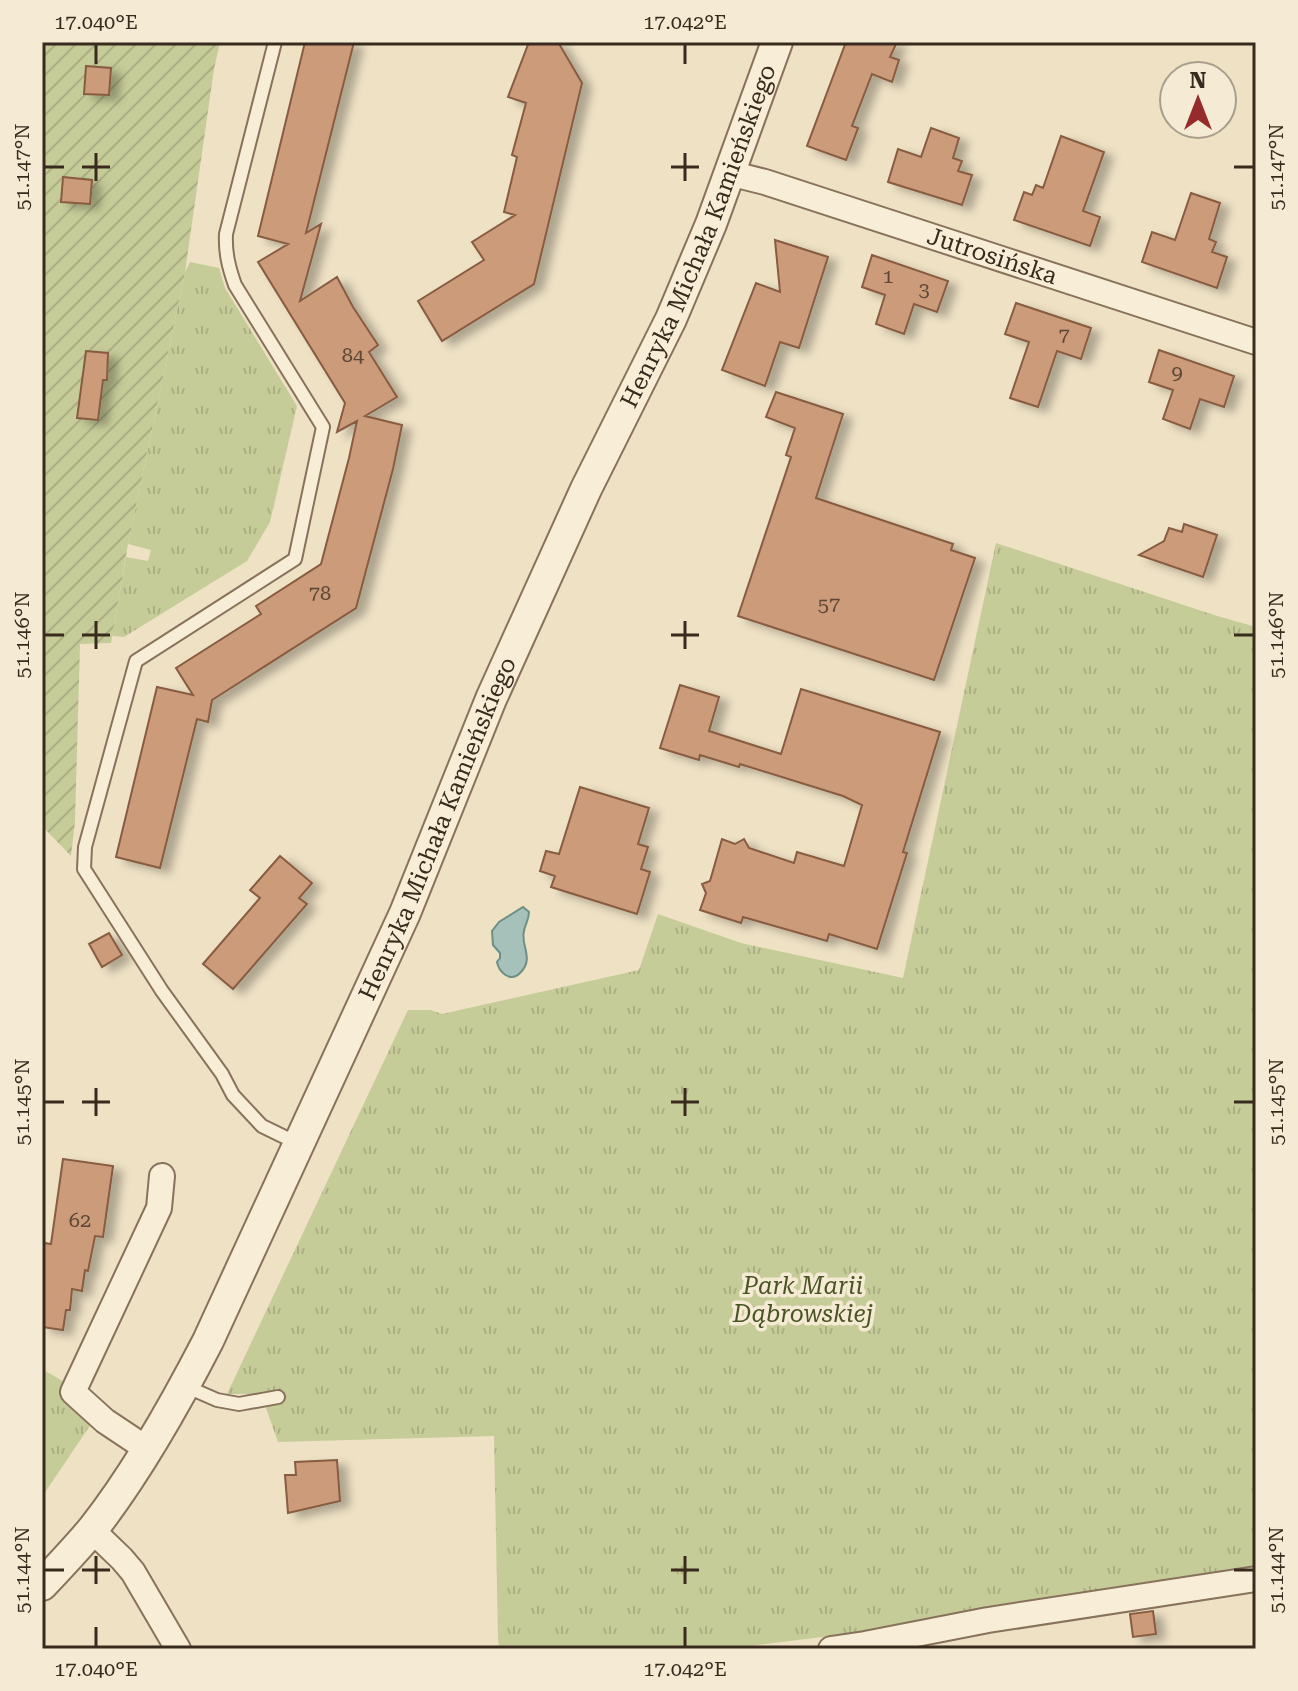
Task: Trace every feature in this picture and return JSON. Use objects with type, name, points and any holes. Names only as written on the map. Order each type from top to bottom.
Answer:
[{"type":"street","name":"Henryka Michała Kamieńskiego","points":[[42,1585],[92,1530],[147,1449],[185,1386],[231,1293],[405,913],[491,699],[586,489],[671,319],[711,224],[777,42]]},
{"type":"street","name":"Jutrosińska","points":[[729,173],[1256,342]]},
{"type":"street","points":[[147,1449],[105,1421],[73,1392],[159,1208],[162,1176]]},
{"type":"street","points":[[92,1530],[133,1572],[178,1649]]},
{"type":"street","points":[[847,1648],[988,1620],[1256,1579]]},
{"type":"lane","points":[[275,42],[225,246],[235,285],[323,427],[295,559],[136,661],[85,847],[84,869],[233,1095],[262,1126],[299,1144]]},
{"type":"lane","points":[[185,1386],[217,1400],[239,1404],[278,1397]]},
{"type":"green space","points":[[42,42],[220,42],[185,272],[128,544],[111,643],[80,644],[75,821],[71,856],[42,826]]},
{"type":"green space","points":[[190,262],[219,268],[225,288],[297,406],[270,522],[247,561],[124,637],[112,636],[126,557],[148,561],[151,550],[128,544],[185,272]]},
{"type":"green space","name":"Park Marii Dąbrowskiej","points":[[996,543],[1256,627],[1256,1570],[974,1611],[846,1634],[734,1648],[499,1647],[494,1436],[278,1442],[261,1394],[227,1394],[408,1010],[431,1010],[442,1014],[639,970],[658,914],[741,943],[903,978]]},
{"type":"green space","points":[[42,1369],[66,1383],[60,1397],[91,1424],[42,1497]]},
{"type":"water","points":[[523,907],[529,912],[523,936],[526,962],[520,973],[509,977],[498,966],[500,953],[493,945],[492,931],[499,922]]},
{"type":"building","points":[[305,42],[354,42],[306,233],[321,224],[300,301],[337,277],[378,345],[369,352],[397,397],[365,416],[402,425],[356,608],[212,700],[208,722],[197,719],[160,868],[116,857],[157,687],[193,695],[176,668],[261,614],[256,606],[321,564],[357,421],[337,432],[345,403],[258,262],[288,244],[258,236]]},
{"type":"building","points":[[529,42],[558,42],[582,83],[534,284],[442,341],[418,301],[484,260],[472,242],[515,215],[504,212],[517,157],[512,155],[526,103],[508,97]]},
{"type":"building","points":[[846,42],[897,42],[890,57],[899,60],[892,82],[872,74],[852,126],[858,128],[846,160],[807,146]]},
{"type":"building","points":[[86,66],[111,68],[109,95],[84,94]]},
{"type":"building","points":[[931,128],[959,138],[953,158],[962,161],[958,171],[972,175],[962,205],[888,182],[898,149],[921,157]]},
{"type":"building","points":[[1061,136],[1104,152],[1083,211],[1100,217],[1090,246],[1014,220],[1024,192],[1032,195],[1036,185],[1043,188]]},
{"type":"building","points":[[63,177],[92,180],[90,204],[61,202]]},
{"type":"building","points":[[1191,193],[1220,203],[1209,239],[1216,242],[1212,252],[1227,257],[1217,288],[1142,262],[1152,232],[1175,240]]},
{"type":"building","points":[[775,240],[828,257],[799,348],[780,342],[765,386],[722,370],[756,283],[780,292]]},
{"type":"building","points":[[872,255],[948,281],[937,312],[914,304],[904,334],[876,324],[885,295],[862,287]]},
{"type":"building","points":[[1016,303],[1091,328],[1081,359],[1057,351],[1038,407],[1010,398],[1029,342],[1005,334]]},
{"type":"building","points":[[1159,350],[1234,376],[1224,407],[1200,399],[1190,429],[1163,419],[1173,390],[1149,382]]},
{"type":"building","points":[[86,351],[108,353],[107,380],[103,380],[98,420],[77,418]]},
{"type":"building","points":[[776,392],[843,414],[816,498],[953,544],[951,550],[975,558],[934,680],[738,616],[791,457],[786,455],[795,428],[766,417]]},
{"type":"building","points":[[1184,524],[1217,535],[1203,577],[1139,555],[1164,541],[1169,528],[1182,532]]},
{"type":"building","points":[[680,685],[719,697],[709,731],[781,754],[801,689],[940,732],[877,949],[829,934],[827,941],[743,917],[741,923],[700,910],[706,893],[702,884],[710,881],[722,839],[735,844],[744,839],[749,848],[794,863],[797,852],[844,866],[862,805],[843,796],[740,764],[739,767],[700,755],[699,760],[660,748]]},
{"type":"building","points":[[580,787],[649,808],[638,844],[648,847],[641,869],[650,872],[637,914],[551,887],[555,876],[540,871],[546,851],[559,854]]},
{"type":"building","points":[[280,856],[312,883],[299,898],[307,904],[233,989],[203,964],[260,898],[250,890]]},
{"type":"building","points":[[109,933],[122,955],[102,967],[89,944]]},
{"type":"building","points":[[63,1159],[113,1166],[103,1237],[95,1236],[82,1291],[72,1289],[70,1310],[66,1310],[63,1330],[42,1327],[42,1259],[44,1243],[51,1244]]},
{"type":"building","points":[[337,1460],[340,1501],[288,1513],[285,1475],[296,1475],[295,1462]]},
{"type":"building","points":[[1153,1611],[1156,1634],[1133,1637],[1130,1614]]}]
